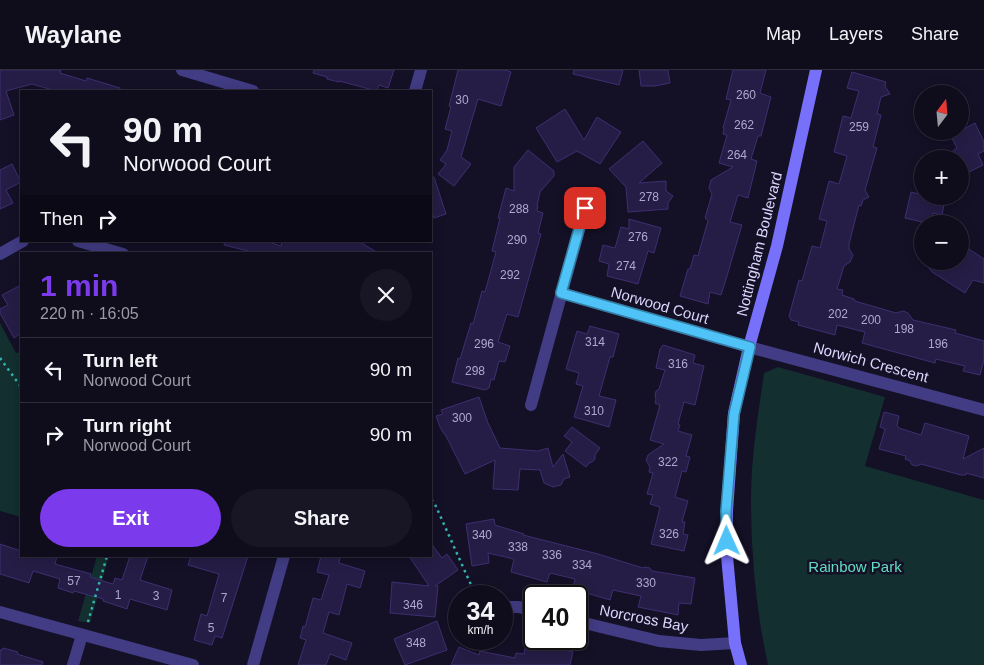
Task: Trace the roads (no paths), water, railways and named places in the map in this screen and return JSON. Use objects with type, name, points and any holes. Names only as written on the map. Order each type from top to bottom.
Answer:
[{"type":"street","points":[[182,70],[250,90]]},
{"type":"street","points":[[415,90],[421,70]]},
{"type":"street","name":"Nottingham Boulevard","points":[[742,665],[735,643],[727,556],[726,511],[734,414],[777,246],[816,70]]},
{"type":"street","points":[[531,405],[585,208]]},
{"type":"street","points":[[0,254],[21,242]]},
{"type":"street","points":[[82,242],[117,252]]},
{"type":"street","name":"Norwood Court","points":[[561,293],[750,347]]},
{"type":"street","name":"Norwich Crescent","points":[[750,347],[984,410]]},
{"type":"street","points":[[253,665],[284,557]]},
{"type":"street","points":[[0,612],[84,630],[193,665]]},
{"type":"street","name":"Norcross Bay","points":[[588,624],[659,640],[701,645],[735,643]]},
{"type":"street","points":[[73,665],[84,630]]},
{"type":"park label","name":"Rainbow Park","points":[[855,566]]}]
